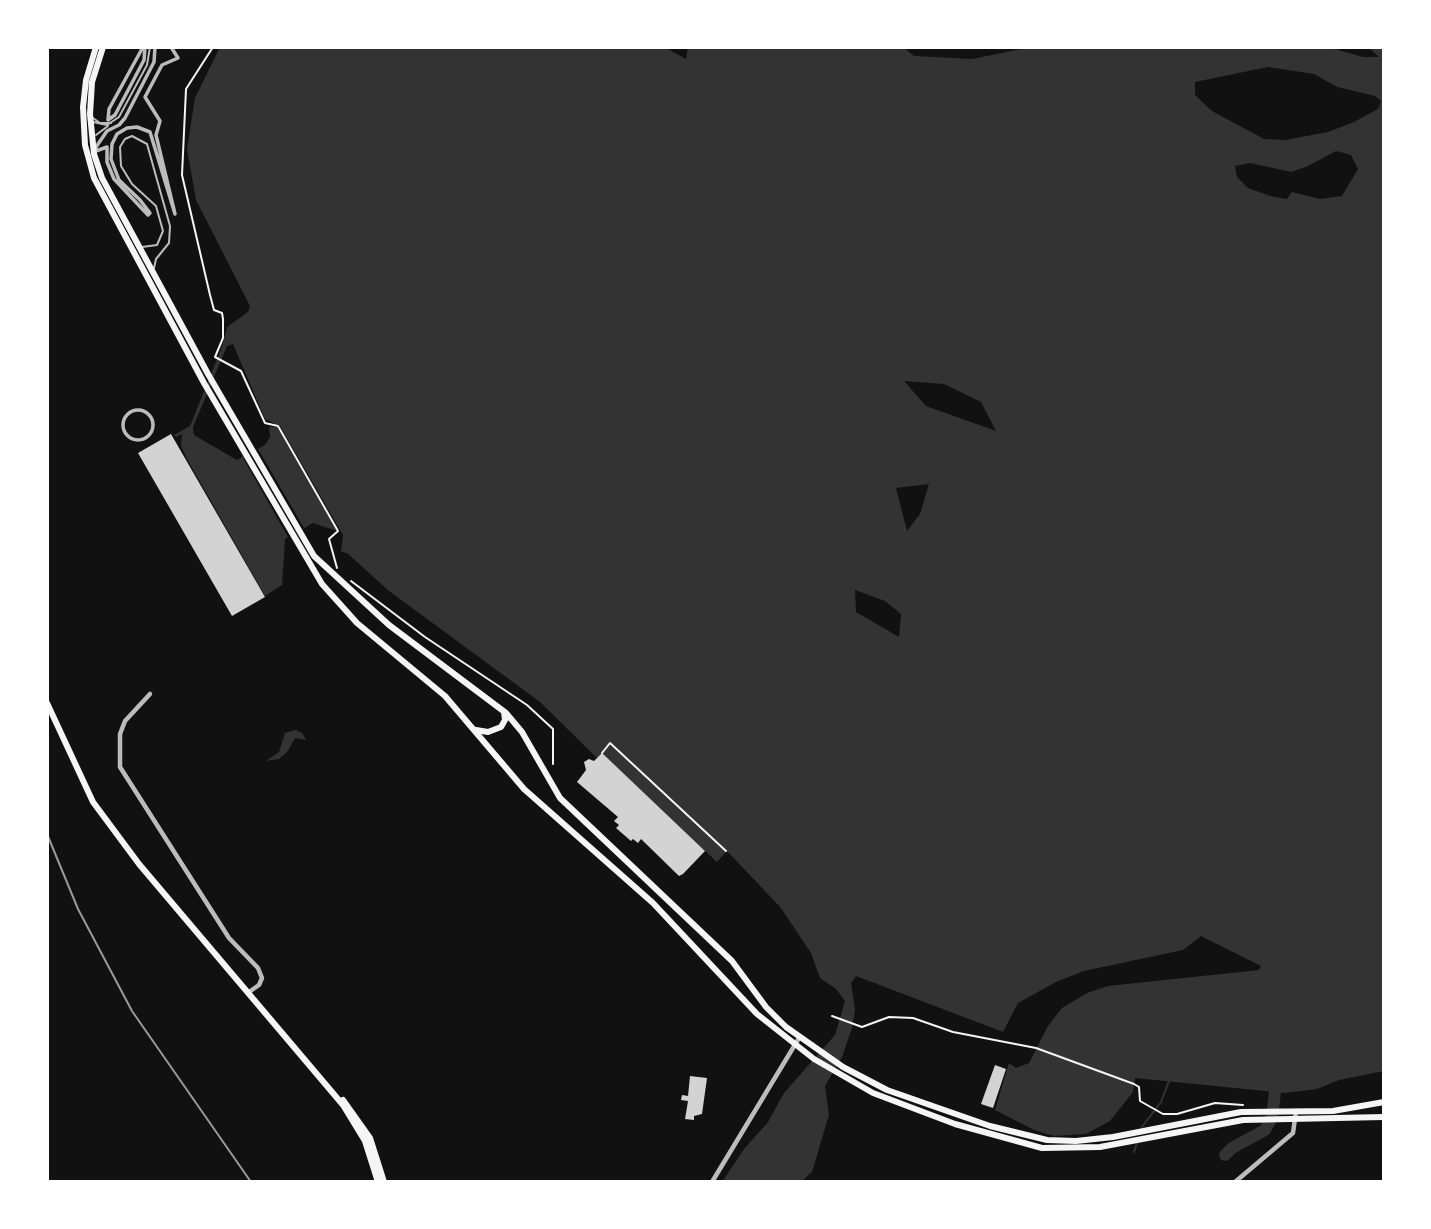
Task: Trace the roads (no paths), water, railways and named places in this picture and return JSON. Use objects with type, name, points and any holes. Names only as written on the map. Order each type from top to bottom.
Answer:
[{"type":"main road","points":[[96,47],[86,80],[86,106],[91,155],[103,196],[204,383],[248,452],[322,584],[345,612],[436,688],[524,789],[619,870],[691,942],[749,1007],[814,1059],[873,1093],[923,1113],[1021,1143],[1068,1150],[1151,1139],[1253,1120],[1384,1117]]},
{"type":"main road","points":[[103,47],[86,106],[90,117],[91,155],[109,194],[155,272],[248,452]]},
{"type":"main road","points":[[296,535],[321,564],[389,625],[503,709],[522,732],[560,799],[732,961],[766,1007],[799,1038],[843,1067],[905,1097],[1028,1137],[1069,1142],[1151,1130],[1251,1108],[1287,1111],[1351,1109],[1384,1102]]},
{"type":"main road","points":[[47,703],[93,802],[139,864],[324,1082],[359,1129],[373,1159],[377,1182]]},
{"type":"main road","points":[[472,727],[483,732],[499,728],[506,718],[503,709]]},
{"type":"main road","points":[[324,1082],[345,1101],[363,1126],[379,1160],[384,1182]]},
{"type":"street","points":[[148,47],[144,61],[115,115],[108,120],[109,109],[148,47]]},
{"type":"street","points":[[148,47],[154,62],[125,118],[119,125],[107,131],[96,147],[96,150],[107,148],[107,162],[114,179],[148,215],[150,213],[140,200],[118,180],[111,159],[112,144],[117,134],[131,127],[144,128],[152,135],[172,214],[175,214],[156,135],[160,121],[145,97],[162,65],[178,58],[171,47]]},
{"type":"street","points":[[143,410],[151,416],[154,426],[146,438],[131,439],[124,432],[125,417],[132,411],[143,410]]},
{"type":"street","points":[[149,694],[125,721],[120,734],[120,767],[229,938],[258,968],[262,978],[259,985],[249,992]]},
{"type":"street","points":[[712,1182],[799,1038]]},
{"type":"street","points":[[1235,1182],[1295,1130],[1296,1111]]},
{"type":"lane","points":[[92,140],[115,122],[148,65],[148,47]]},
{"type":"lane","points":[[86,106],[97,121],[115,122]]},
{"type":"lane","points":[[90,117],[100,125],[115,122]]},
{"type":"lane","points":[[91,155],[103,129]]},
{"type":"lane","points":[[135,239],[142,247],[150,248],[160,241],[163,231],[156,206],[132,184],[121,166],[120,146],[125,139],[132,136],[147,144],[170,226],[169,243],[156,259],[155,272]]},
{"type":"waterway","points":[[1142,1127],[1161,1102],[1169,1081]]},
{"type":"waterway","points":[[1225,1155],[1232,1148],[1265,1130],[1272,1117],[1275,1092]]},
{"type":"waterway","points":[[1134,1152],[1137,1143]]},
{"type":"railway","points":[[47,834],[78,909],[132,1011],[251,1182]]}]
